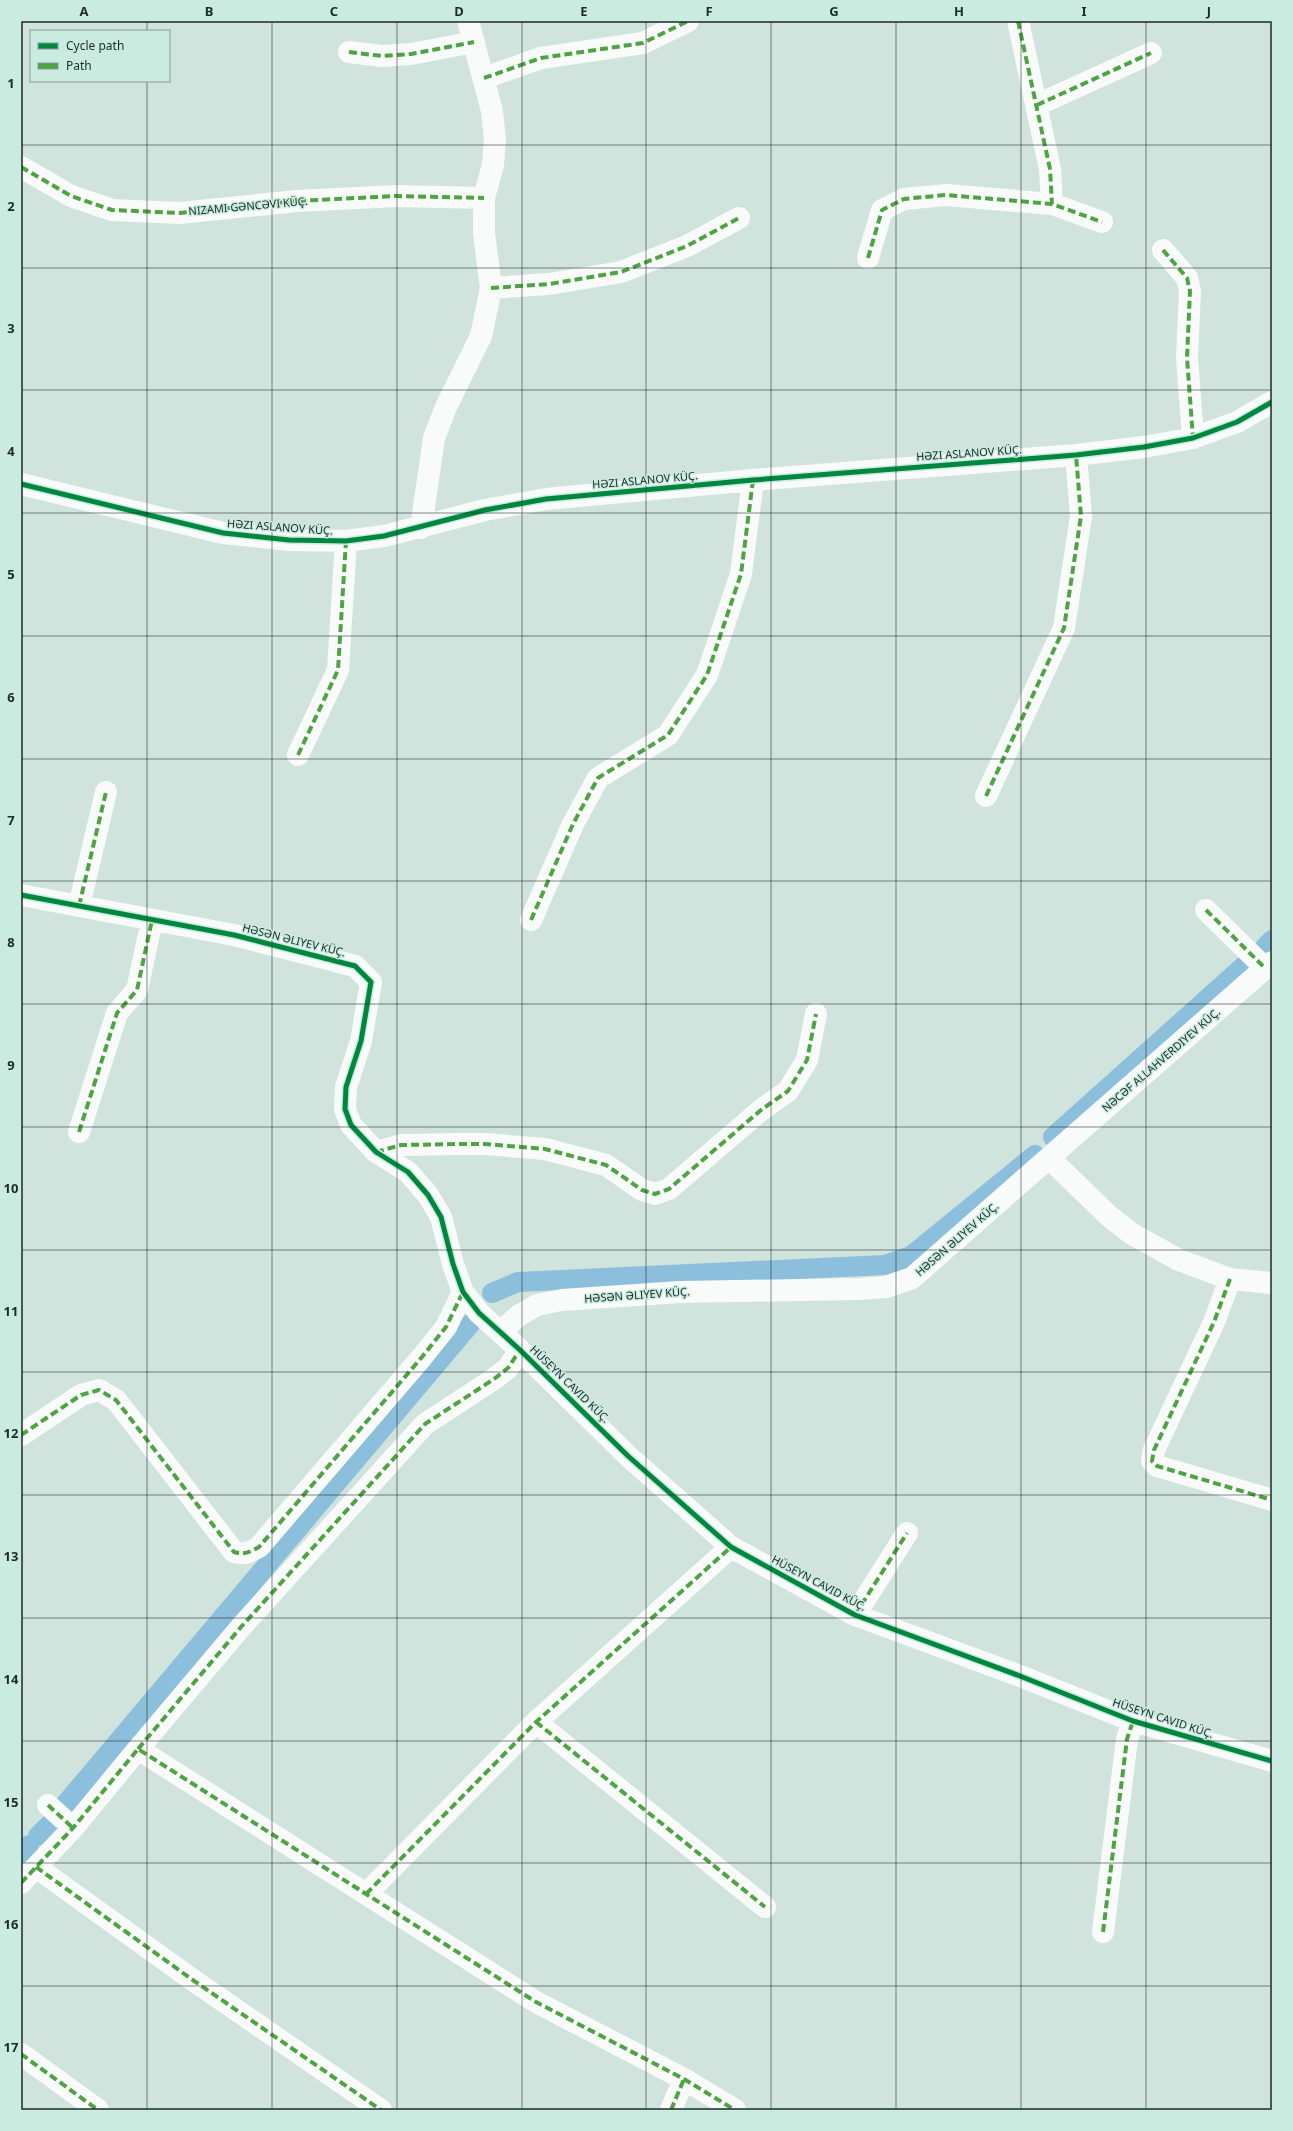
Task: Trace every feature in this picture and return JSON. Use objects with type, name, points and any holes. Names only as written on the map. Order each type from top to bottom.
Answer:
[{"type":"street","points":[[421,528],[434,438],[446,406],[481,336],[491,288],[484,233],[484,198],[493,165],[495,140],[492,111],[468,21]]},
{"type":"street","points":[[484,78],[541,58],[643,43],[688,21]]},
{"type":"street","points":[[1018,21],[1050,169],[1052,204]]},
{"type":"street","points":[[349,52],[382,56],[411,54],[474,42]]},
{"type":"street","points":[[1037,105],[1151,53]]},
{"type":"street","name":"NIZAMI GƏNCƏVI KÜÇ.","points":[[21,167],[71,196],[112,210],[180,213],[297,201],[381,197],[484,198]]},
{"type":"street","points":[[868,258],[882,210],[904,199],[946,195],[1052,204],[1102,222]]},
{"type":"street","points":[[491,288],[549,284],[621,272],[687,246],[739,218]]},
{"type":"street","points":[[1163,250],[1187,278],[1190,290],[1187,358],[1193,438]]},
{"type":"street","name":"HƏZI ASLANOV KÜÇ.","points":[[21,484],[223,533],[289,540],[346,541],[384,536],[421,528],[485,510],[546,499],[753,480],[1076,455],[1193,438],[1236,422],[1272,402]]},
{"type":"street","points":[[986,796],[1064,628],[1080,516],[1076,455]]},
{"type":"street","points":[[531,920],[573,824],[598,778],[668,735],[707,675],[741,574],[753,480]]},
{"type":"street","points":[[298,755],[338,670],[346,541]]},
{"type":"street","points":[[78,906],[106,792]]},
{"type":"street","name":"HƏSƏN ƏLIYEV KÜÇ.","points":[[21,895],[234,935],[355,966],[371,982],[361,1041],[346,1087],[345,1109],[351,1124],[376,1152],[408,1172],[428,1195],[441,1217],[453,1264],[463,1292]]},
{"type":"street","points":[[1206,910],[1269,965]]},
{"type":"street","points":[[79,1132],[117,1013],[137,990],[152,920]]},
{"type":"street","name":"NƏCƏF ALLAHVERDIYEV KÜÇ.","points":[[1049,1158],[1269,965]]},
{"type":"street","points":[[376,1152],[401,1146],[485,1144],[545,1149],[606,1165],[642,1190],[655,1194],[669,1189],[761,1110],[788,1091],[806,1060],[816,1014]]},
{"type":"street","points":[[1049,1158],[1109,1216],[1132,1234],[1179,1260],[1230,1279],[1272,1283]]},
{"type":"street","name":"HƏSƏN ƏLIYEV KÜÇ.","points":[[501,1332],[518,1316],[537,1305],[562,1300],[680,1292],[886,1287],[912,1278],[1049,1158]]},
{"type":"street","points":[[1230,1279],[1214,1322],[1154,1450],[1152,1461],[1157,1466],[1272,1500]]},
{"type":"street","points":[[21,1435],[81,1395],[99,1390],[116,1400],[234,1552],[241,1554],[250,1552],[258,1547],[446,1328],[463,1292]]},
{"type":"street","name":"HÜSEYN CAVID KÜÇ.","points":[[463,1292],[479,1313],[520,1350],[628,1456],[731,1547],[855,1616],[1020,1676],[1133,1721],[1272,1761]]},
{"type":"street","points":[[21,1883],[72,1828],[241,1627],[425,1424],[494,1379],[508,1368],[520,1350]]},
{"type":"street","points":[[855,1616],[907,1533]]},
{"type":"street","points":[[366,1894],[536,1722],[731,1547]]},
{"type":"street","points":[[1103,1932],[1127,1739],[1133,1721]]},
{"type":"street","points":[[536,1722],[765,1907]]},
{"type":"street","points":[[138,1749],[536,2002],[684,2079],[735,2110]]},
{"type":"street","points":[[48,1805],[72,1828]]},
{"type":"street","points":[[36,1867],[190,1978],[381,2110]]},
{"type":"street","points":[[21,2054],[98,2110]]},
{"type":"street","points":[[671,2110],[684,2079]]},
{"type":"waterway","points":[[1265,947],[1272,940]]},
{"type":"waterway","points":[[1053,1137],[1245,965]]},
{"type":"waterway","points":[[492,1293],[518,1282],[885,1265],[911,1256],[1035,1155]]},
{"type":"waterway","points":[[63,1807],[471,1323]]},
{"type":"waterway","points":[[38,1836],[54,1820]]},
{"type":"waterway","points":[[21,1853],[29,1845]]},
{"type":"marked path","points":[[484,78],[541,58],[643,43],[688,21]]},
{"type":"marked path","points":[[1018,21],[1050,169],[1052,204]]},
{"type":"marked path","points":[[349,52],[382,56],[411,54],[474,42]]},
{"type":"marked path","points":[[1037,105],[1151,53]]},
{"type":"marked path","points":[[21,167],[71,196],[112,210],[180,213],[297,201],[396,196],[484,198]]},
{"type":"marked path","points":[[868,258],[882,210],[904,199],[946,195],[1052,204],[1102,222]]},
{"type":"marked path","points":[[491,288],[549,284],[621,272],[687,246],[739,218]]},
{"type":"marked path","points":[[1163,250],[1187,278],[1190,291],[1187,358],[1193,438]]},
{"type":"marked path","points":[[986,796],[1064,628],[1081,516],[1076,455]]},
{"type":"marked path","points":[[531,920],[573,824],[598,778],[668,735],[707,675],[741,574],[753,480]]},
{"type":"marked path","points":[[298,755],[338,670],[346,541]]},
{"type":"marked path","points":[[79,906],[106,792]]},
{"type":"marked path","points":[[1206,910],[1265,968]]},
{"type":"marked path","points":[[79,1132],[117,1013],[137,990],[152,920]]},
{"type":"marked path","points":[[376,1152],[401,1145],[485,1144],[545,1149],[606,1165],[642,1190],[655,1194],[669,1189],[761,1110],[788,1091],[807,1060],[816,1014]]},
{"type":"marked path","points":[[1230,1279],[1214,1322],[1154,1450],[1152,1461],[1157,1466],[1272,1500]]},
{"type":"marked path","points":[[21,1435],[81,1395],[99,1390],[116,1400],[234,1552],[250,1552],[259,1547],[422,1357],[446,1327],[463,1292]]},
{"type":"marked path","points":[[138,1749],[241,1627],[425,1424],[494,1379],[508,1368],[520,1350]]},
{"type":"marked path","points":[[855,1615],[907,1533]]},
{"type":"marked path","points":[[366,1894],[536,1722],[731,1547]]},
{"type":"marked path","points":[[1103,1932],[1127,1739],[1133,1721]]},
{"type":"marked path","points":[[536,1722],[765,1907]]},
{"type":"marked path","points":[[21,1883],[73,1828],[138,1749],[536,2002],[684,2079],[735,2110]]},
{"type":"marked path","points":[[48,1805],[73,1828]]},
{"type":"marked path","points":[[36,1867],[190,1978],[381,2110]]},
{"type":"marked path","points":[[21,2054],[98,2110]]},
{"type":"marked path","points":[[671,2110],[684,2079]]},
{"type":"cycle path","points":[[21,484],[223,533],[289,540],[346,541],[384,536],[485,510],[546,499],[753,480],[1076,455],[1144,447],[1193,438],[1237,422],[1272,402]]},
{"type":"cycle path","points":[[21,895],[234,935],[355,966],[371,982],[361,1041],[346,1087],[345,1109],[351,1125],[376,1152],[408,1172],[428,1195],[441,1217],[453,1264],[463,1292],[479,1313],[520,1350],[628,1456],[731,1547],[855,1615],[1020,1676],[1133,1721],[1272,1761]]}]
